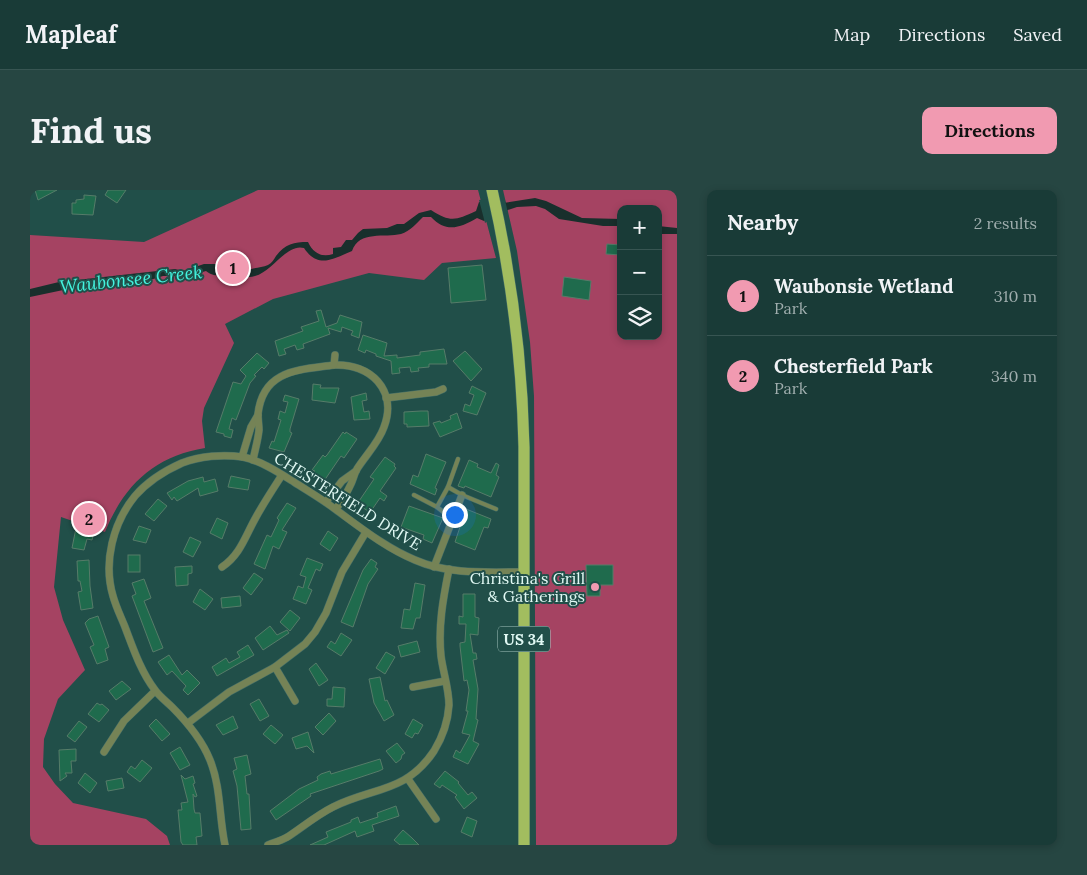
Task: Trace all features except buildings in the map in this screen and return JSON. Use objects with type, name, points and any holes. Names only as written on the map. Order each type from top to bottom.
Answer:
[{"type":"main road","name":"US 34","points":[[492,190],[501,230],[516,320],[522,383],[524,447],[524,845]]},
{"type":"street","points":[[334,365],[335,355]]},
{"type":"street","points":[[242,457],[250,427],[258,415],[266,390],[283,374],[295,370],[334,365],[350,366],[368,372],[377,381],[386,398],[387,416],[382,432],[356,471],[351,485],[336,509]]},
{"type":"street","points":[[386,398],[436,392],[443,389]]},
{"type":"street","points":[[253,460],[258,438],[258,415]]},
{"type":"street","name":"CHESTERFIELD DRIVE","points":[[225,845],[218,787],[210,760],[199,738],[188,723],[155,691],[134,651],[113,597],[109,565],[117,526],[136,495],[144,486],[163,472],[188,461],[212,456],[242,457],[253,460],[282,474],[326,502],[395,551],[434,567],[477,572],[524,572]]},
{"type":"street","points":[[326,502],[342,482],[356,471]]},
{"type":"street","points":[[222,567],[239,551],[254,520],[282,474]]},
{"type":"street","points":[[434,567],[462,496]]},
{"type":"street","points":[[188,723],[229,692],[275,666],[305,644],[315,632],[326,613],[342,572],[366,532]]},
{"type":"street","points":[[268,845],[288,837],[319,814],[341,803],[408,779],[428,761],[438,745],[444,730],[449,704],[441,658],[440,618],[449,569]]},
{"type":"street","points":[[275,666],[295,701]]},
{"type":"street","points":[[413,687],[445,681]]},
{"type":"street","points":[[104,752],[124,721],[155,691]]},
{"type":"street","points":[[408,779],[436,820]]},
{"type":"lane","points":[[437,507],[448,487],[458,460]]},
{"type":"lane","points":[[448,487],[462,496],[496,509]]},
{"type":"lane","points":[[414,495],[437,507],[452,520]]},
{"type":"shaded area","points":[[258,190],[478,190],[496,258],[442,263],[424,280],[369,273],[273,299],[225,324],[234,343],[204,408],[202,421],[205,448],[171,458],[143,475],[122,500],[105,532],[61,517],[54,587],[63,620],[85,670],[58,699],[44,739],[43,767],[55,784],[73,803],[146,819],[167,836],[170,845],[30,845],[30,235],[144,242]]},
{"type":"shaded area","points":[[503,190],[677,190],[677,845],[536,845],[534,396],[530,342],[517,251]]},
{"type":"water","name":"Waubonsee Creek","points":[[535,198],[546,201],[582,218],[617,219],[617,226],[603,226],[559,219],[545,209],[536,206],[517,207],[492,215],[484,221],[477,218],[453,227],[442,225],[431,217],[423,217],[404,233],[366,237],[355,244],[352,251],[332,259],[320,260],[309,254],[304,248],[292,250],[267,269],[252,277],[216,275],[206,271],[189,276],[163,276],[116,286],[68,289],[30,297],[30,289],[59,282],[175,269],[183,271],[204,264],[216,264],[249,270],[268,265],[283,249],[298,242],[308,242],[318,254],[329,255],[333,254],[333,248],[341,247],[346,240],[352,240],[363,229],[387,228],[397,224],[404,224],[419,213],[431,210],[444,217],[454,219],[476,211],[479,202],[497,204]]},
{"type":"water","points":[[662,226],[677,228],[677,234],[662,234]]},
{"type":"pier","points":[[486,199],[497,202],[505,200],[508,213],[493,217],[485,223],[479,200]]},
{"type":"place","name":"Waubonsie Wetland","points":[[233,268]]},
{"type":"place","name":"Chesterfield Park","points":[[89,519]]},
{"type":"place","name":"Christina's Grill & Gatherings","points":[[595,587]]}]
